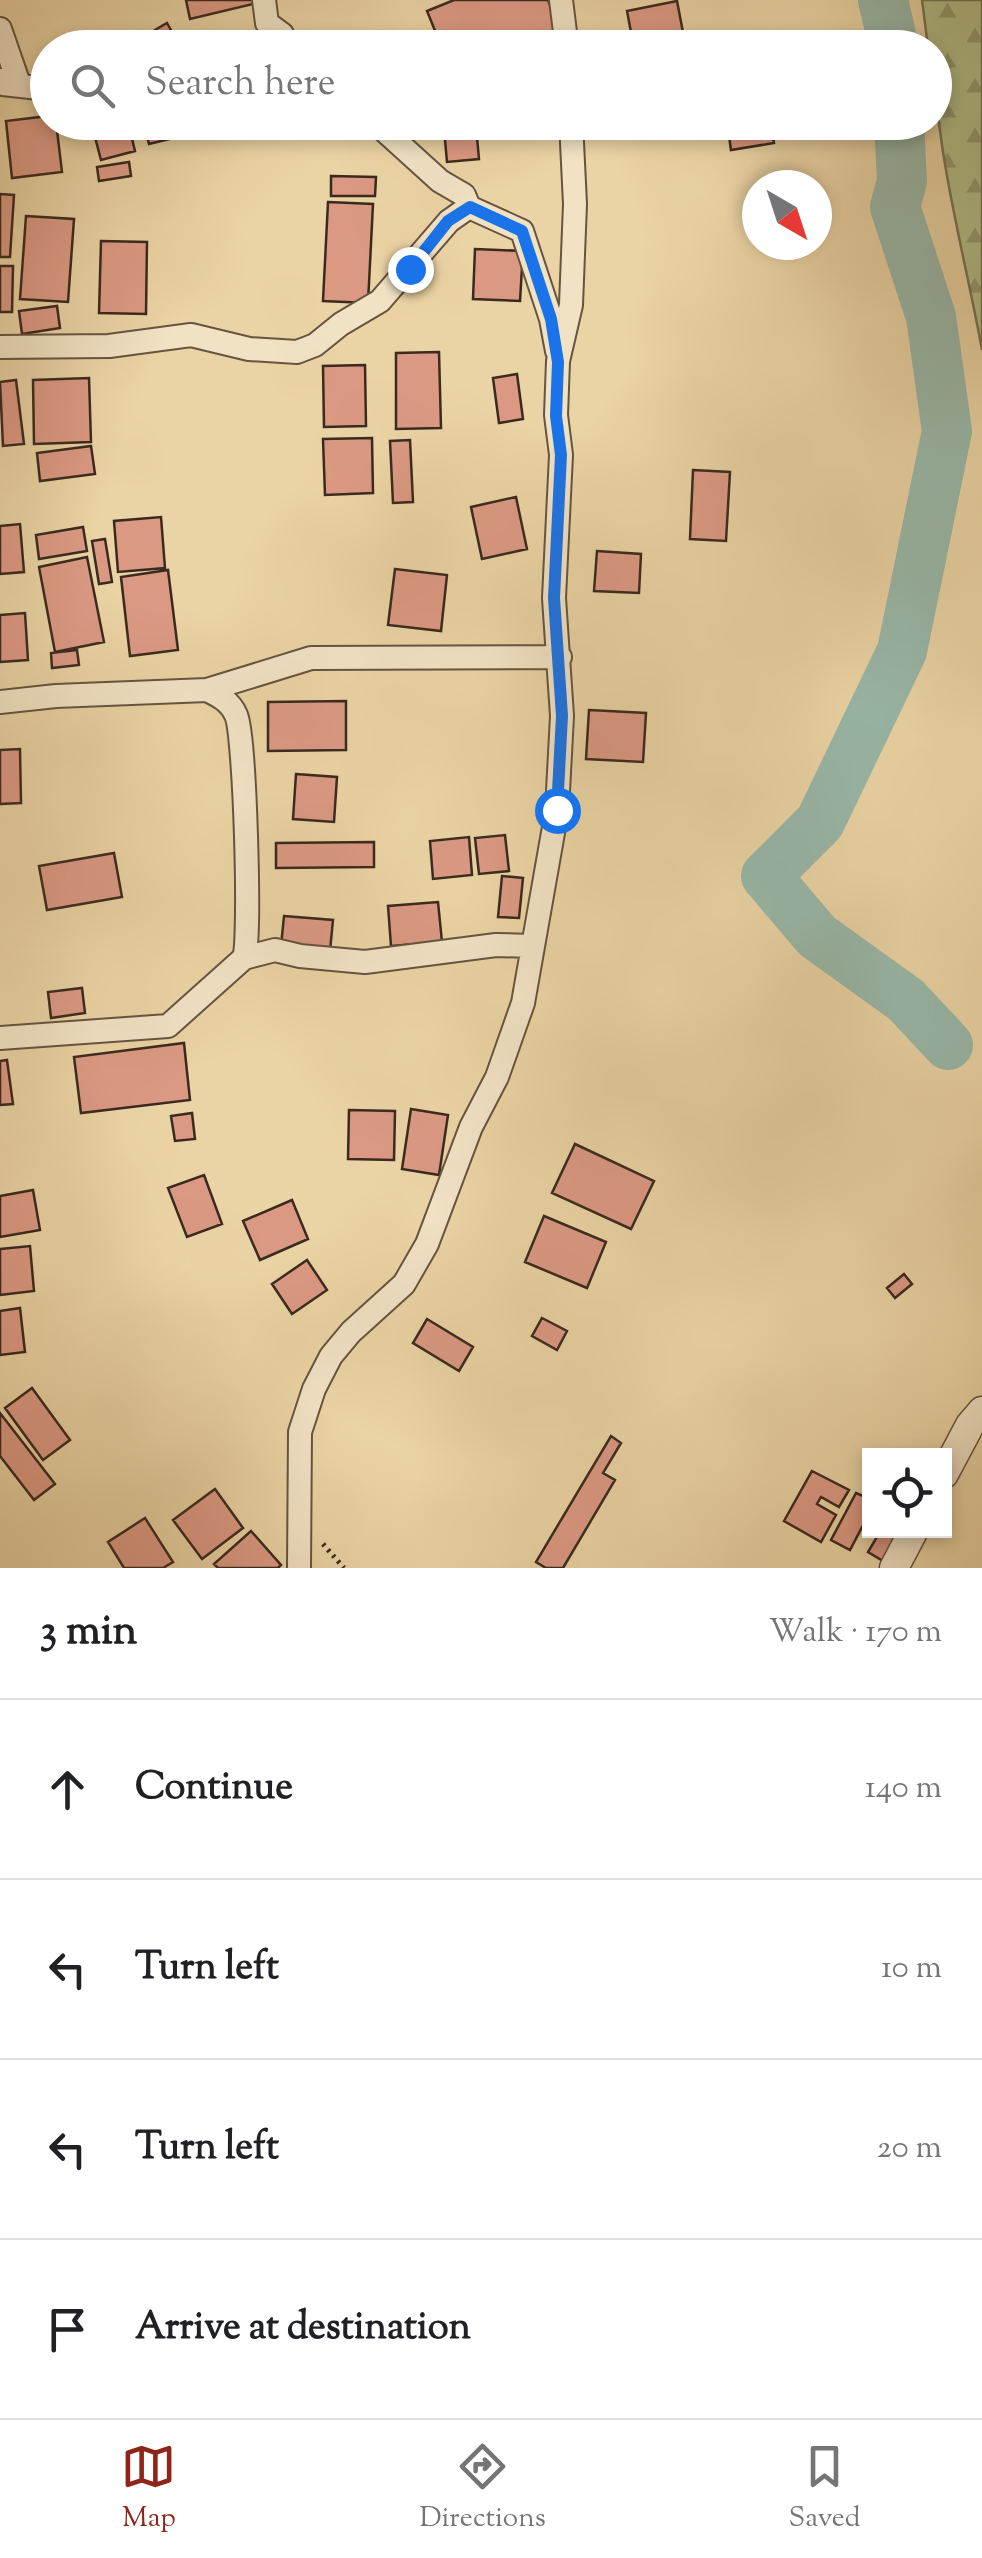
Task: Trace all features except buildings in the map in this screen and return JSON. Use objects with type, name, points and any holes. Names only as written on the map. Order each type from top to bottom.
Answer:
[{"type":"street","points":[[264,0],[267,24],[276,30]]},
{"type":"street","points":[[561,0],[565,30]]},
{"type":"street","points":[[0,29],[18,80],[0,82]]},
{"type":"street","points":[[0,82],[30,86]]},
{"type":"street","points":[[395,140],[440,181],[464,194],[470,207],[522,231],[551,319],[558,362]]},
{"type":"street","points":[[299,1568],[300,1432],[314,1389],[331,1356],[351,1332],[404,1284],[426,1244],[470,1127],[497,1076],[522,1003],[533,946],[557,810],[562,716],[554,598],[561,455],[556,416],[558,362],[571,305],[575,204],[572,140]]},
{"type":"street","points":[[0,347],[109,346],[191,335],[249,349],[297,352],[315,346],[341,324],[380,301],[448,221],[470,207]]},
{"type":"street","points":[[0,702],[207,690],[311,658],[560,658]]},
{"type":"street","points":[[207,690],[226,700],[237,716],[245,849],[244,958]]},
{"type":"street","points":[[0,1038],[168,1026],[244,958],[276,950],[365,962],[496,944],[533,946]]},
{"type":"street","points":[[952,1459],[982,1411]]},
{"type":"street","points":[[894,1568],[910,1538]]},
{"type":"green space","points":[[922,0],[982,0],[982,350],[941,140],[952,140],[952,30],[926,30]]},
{"type":"waterway","points":[[883,0],[890,30]]},
{"type":"waterway","points":[[900,140],[902,181],[895,207],[931,317],[947,431],[902,651],[820,822],[766,876],[817,936],[906,1000],[948,1045]]},
{"type":"route","points":[[410,269],[448,221],[470,207],[522,231],[551,319],[558,362],[556,416],[561,455],[554,598],[562,716],[557,810]]}]
